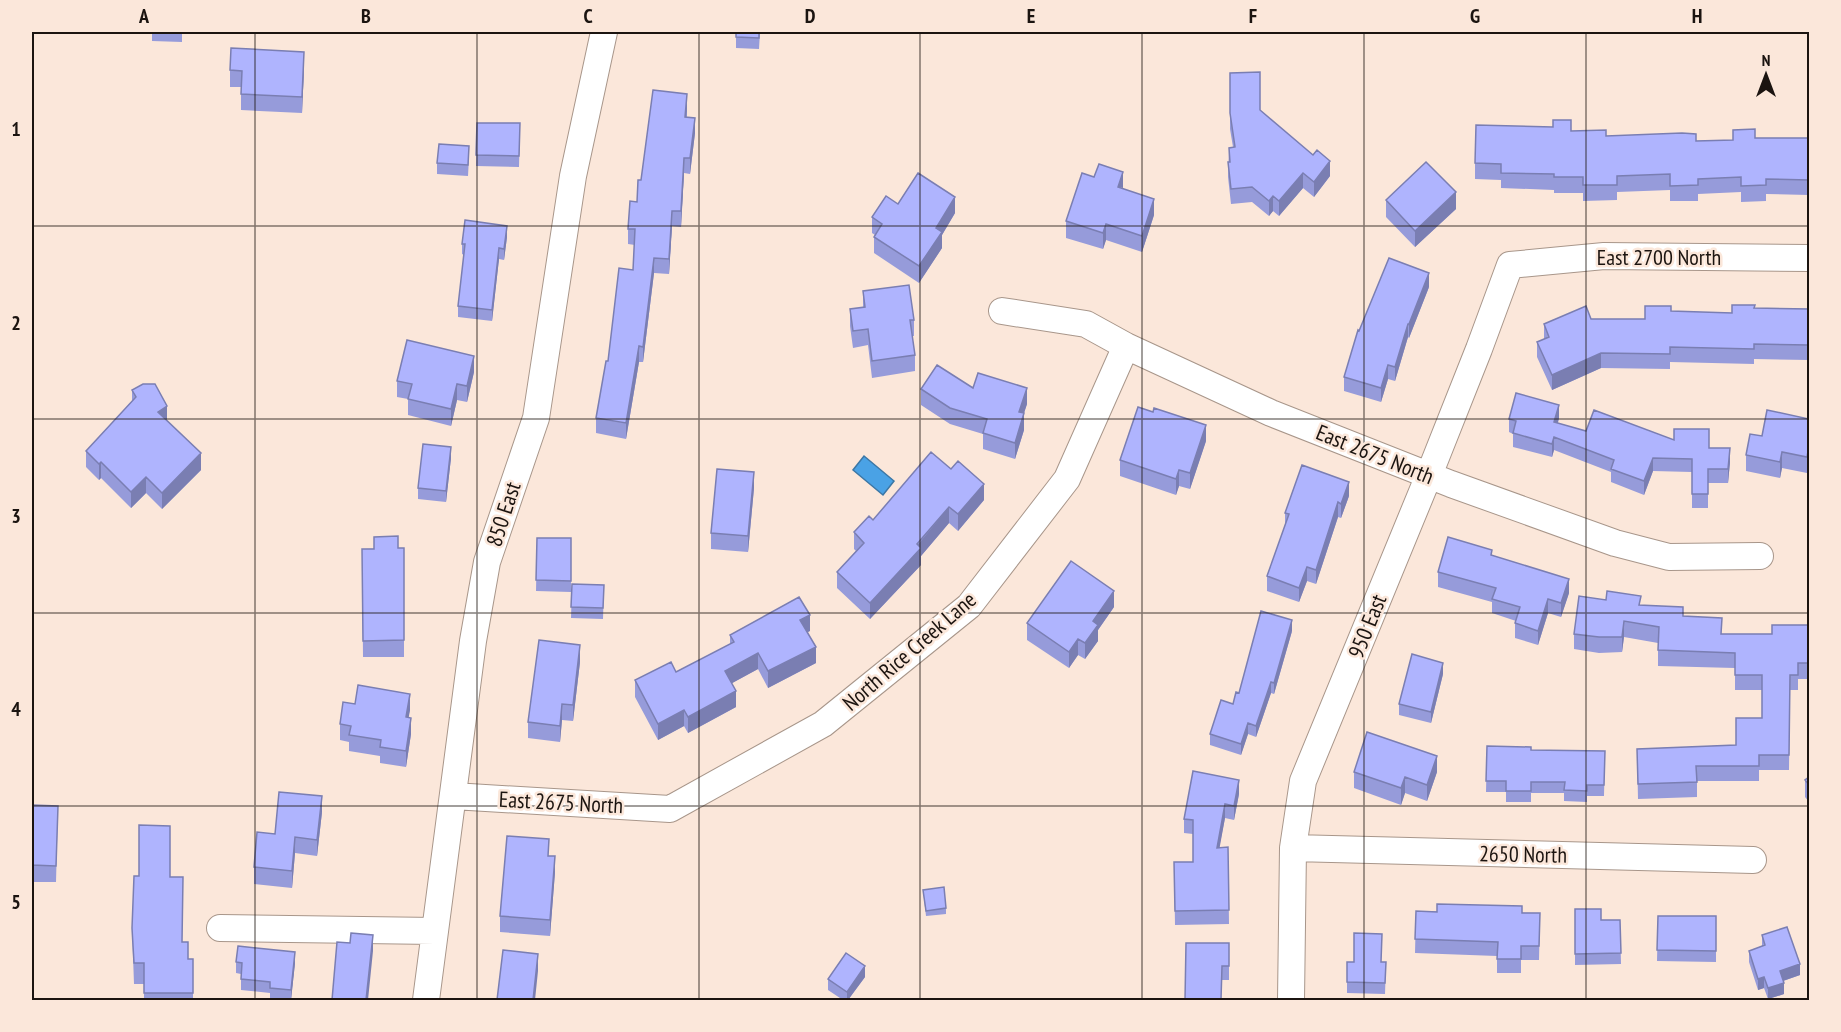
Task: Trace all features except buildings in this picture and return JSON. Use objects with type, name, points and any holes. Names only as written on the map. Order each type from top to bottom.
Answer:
[{"type":"street","name":"850 East","points":[[426,1000],[473,641],[487,562],[536,418],[573,176],[604,32]]},
{"type":"street","name":"East 2700 North","points":[[1510,265],[1604,256],[1809,258]]},
{"type":"street","name":"950 East","points":[[1292,1000],[1293,848],[1303,781],[1429,475],[1510,265]]},
{"type":"street","name":"East 2675 North","points":[[1002,311],[1086,324],[1126,346],[1271,412],[1429,475],[1615,543],[1669,557],[1761,556]]},
{"type":"street","name":"North Rice Creek Lane","points":[[670,808],[823,724],[969,606],[1067,479],[1126,346]]},
{"type":"street","name":"East 2675 North","points":[[453,795],[670,808]]},
{"type":"street","name":"2650 North","points":[[1293,848],[1753,860]]},
{"type":"street","points":[[220,928],[435,930]]},
{"type":"water","points":[[864,456],[894,481],[883,495],[853,470]]}]
